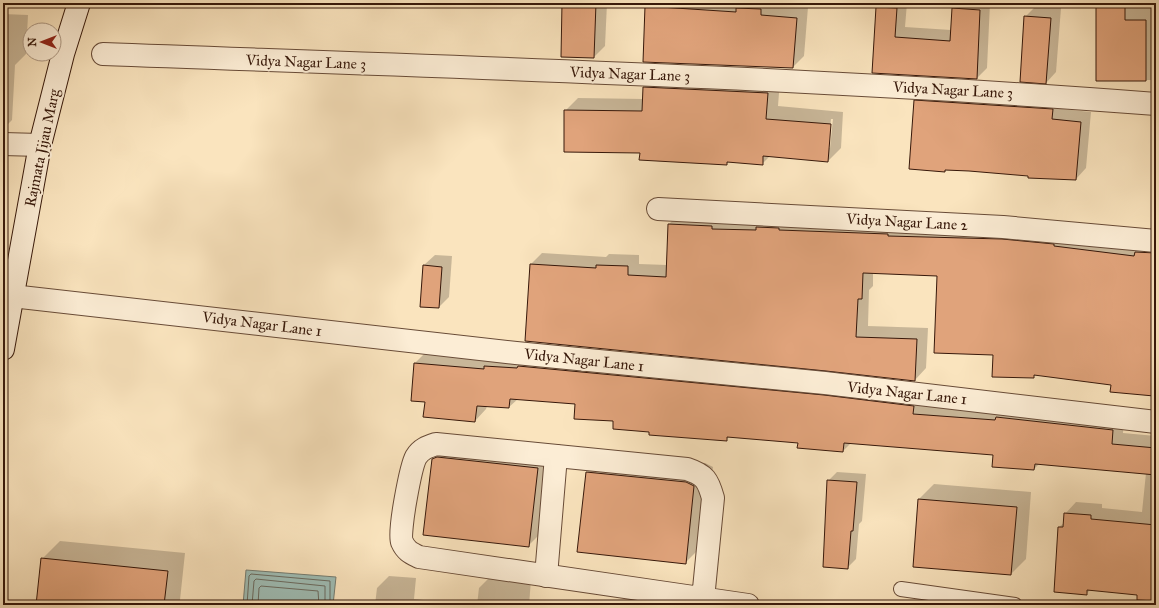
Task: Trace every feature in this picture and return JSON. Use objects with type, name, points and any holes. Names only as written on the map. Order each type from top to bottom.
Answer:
[{"type":"street","name":"Rajmata Jijau Marg","points":[[3,349],[8,295],[40,146],[63,54],[79,3]]},
{"type":"street","name":"Vidya Nagar Lane 3","points":[[103,54],[748,78],[1007,92],[1156,104]]},
{"type":"street","points":[[3,144],[40,146]]},
{"type":"street","name":"Vidya Nagar Lane 2","points":[[658,209],[1003,227],[1156,241]]},
{"type":"street","name":"Vidya Nagar Lane 1","points":[[8,295],[516,353],[833,384],[1156,422]]},
{"type":"street","points":[[703,598],[713,498],[710,486],[701,474],[687,469],[436,444],[424,448],[415,458],[401,522],[401,540],[407,552],[419,557],[748,605]]},
{"type":"street","points":[[546,576],[556,456]]},
{"type":"lane","points":[[901,590],[1015,605]]},
{"type":"water","points":[[246,570],[336,577],[333,605],[243,605]]},
{"type":"building","points":[[562,3],[596,3],[594,58],[561,57]]},
{"type":"building","points":[[1096,5],[1125,6],[1125,20],[1146,20],[1146,81],[1096,81]]},
{"type":"building","points":[[645,6],[736,12],[736,8],[761,9],[761,15],[797,18],[793,68],[643,62]]},
{"type":"building","points":[[876,7],[897,8],[895,37],[950,41],[952,8],[980,10],[977,79],[872,73]]},
{"type":"building","points":[[1024,16],[1051,18],[1046,84],[1020,82]]},
{"type":"building","points":[[643,87],[768,93],[766,119],[831,124],[828,162],[763,156],[763,165],[727,162],[727,165],[639,160],[640,153],[564,152],[564,110],[642,111]]},
{"type":"building","points":[[914,100],[1053,109],[1052,119],[1081,122],[1076,180],[1028,178],[1028,176],[969,171],[945,170],[945,172],[909,169]]},
{"type":"building","points":[[668,224],[712,226],[712,229],[756,230],[756,227],[779,228],[779,230],[888,234],[888,236],[1002,239],[1054,244],[1054,246],[1134,256],[1135,252],[1156,253],[1156,377],[1154,396],[1110,392],[1111,385],[1034,375],[1034,378],[992,377],[993,355],[934,353],[937,276],[863,273],[862,299],[858,299],[856,337],[917,339],[915,381],[525,341],[530,264],[596,268],[596,265],[628,266],[628,275],[666,277]]},
{"type":"building","points":[[423,265],[442,267],[439,308],[420,307]]},
{"type":"building","points":[[414,363],[484,369],[484,366],[517,368],[518,366],[824,395],[914,406],[913,414],[995,420],[996,417],[1113,430],[1112,444],[1156,448],[1156,475],[1035,464],[1034,470],[992,467],[993,455],[844,443],[843,452],[797,448],[798,443],[727,437],[727,441],[649,435],[649,432],[613,429],[613,421],[574,419],[575,404],[510,399],[509,408],[477,406],[475,422],[423,417],[425,402],[411,401]]},
{"type":"building","points":[[437,457],[538,468],[529,547],[423,535],[432,459]]},
{"type":"building","points":[[586,472],[686,482],[694,486],[686,564],[577,552]]},
{"type":"building","points":[[827,480],[857,482],[848,569],[823,567]]},
{"type":"building","points":[[918,499],[1017,507],[1011,575],[913,567]]},
{"type":"building","points":[[1064,513],[1091,515],[1091,519],[1156,525],[1156,601],[1137,600],[1137,595],[1087,590],[1087,595],[1054,592],[1058,527],[1063,527]]},
{"type":"building","points":[[41,558],[168,571],[164,605],[36,605]]}]
